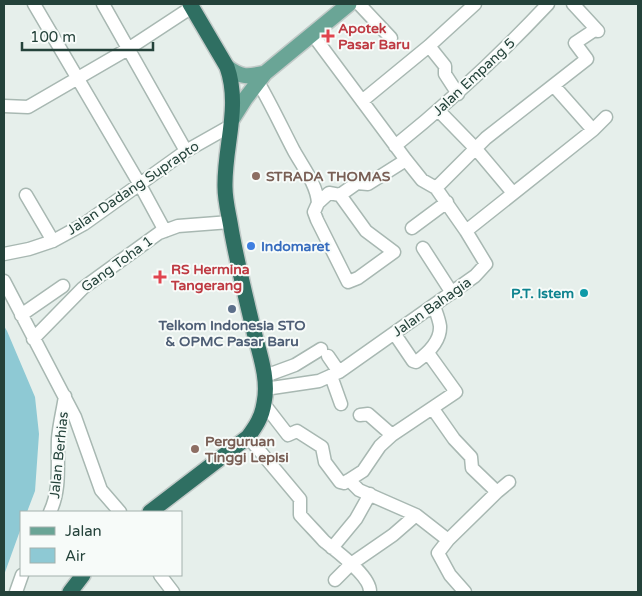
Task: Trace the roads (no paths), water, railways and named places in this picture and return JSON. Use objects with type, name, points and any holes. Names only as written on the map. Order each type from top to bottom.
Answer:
[{"type":"highway","points":[[151,511],[248,437],[259,422],[265,390],[230,222],[225,188],[228,147],[233,122],[230,76],[227,67],[191,6]]},
{"type":"highway","points":[[70,592],[82,576]]},
{"type":"main road","points":[[233,122],[261,78],[313,35],[341,6]]},
{"type":"main road","points":[[227,67],[238,74],[261,78]]},
{"type":"street","name":"Gang Toha 1","points":[[34,4],[165,231],[143,244],[83,288],[34,339]]},
{"type":"street","points":[[103,4],[186,151]]},
{"type":"street","points":[[359,4],[391,38]]},
{"type":"street","points":[[362,101],[429,46],[476,4]]},
{"type":"street","name":"Jalan Empang 5","points":[[395,146],[458,94],[548,4]]},
{"type":"street","points":[[436,188],[486,138],[587,59],[575,43],[597,30],[573,4]]},
{"type":"street","points":[[4,106],[28,107],[128,49],[191,6]]},
{"type":"street","name":"Jalan Bahagia","points":[[265,390],[319,381],[336,374],[476,276],[486,264],[436,188],[422,180],[313,35]]},
{"type":"street","points":[[429,46],[445,66],[445,74],[458,94]]},
{"type":"street","points":[[261,78],[272,106],[317,195],[318,204]]},
{"type":"street","points":[[554,86],[593,130]]},
{"type":"street","points":[[438,111],[476,149],[513,193]]},
{"type":"street","points":[[466,231],[593,130],[606,117]]},
{"type":"street","name":"Jalan Dadang Suprapto","points":[[4,254],[29,249],[53,241],[84,224],[139,183],[233,122]]},
{"type":"street","points":[[340,195],[357,183],[368,184],[406,160]]},
{"type":"street","points":[[329,193],[340,195],[366,231],[394,252],[358,278],[348,282],[314,212],[318,204],[329,193]]},
{"type":"street","points":[[26,195],[53,241]]},
{"type":"street","points":[[412,228],[446,202]]},
{"type":"street","points":[[165,231],[178,226],[230,222]]},
{"type":"street","points":[[422,248],[452,293]]},
{"type":"street","points":[[4,281],[65,396],[101,490],[119,511]]},
{"type":"street","points":[[21,315],[63,286]]},
{"type":"street","points":[[394,333],[414,362],[428,353],[438,335],[440,326],[434,306]]},
{"type":"street","points":[[341,404],[336,374],[325,352],[295,365],[265,390],[288,435],[296,431],[320,445],[324,451],[325,462],[340,482],[344,483],[363,471],[380,446],[392,435],[456,392],[428,353]]},
{"type":"street","name":"Jalan Berhias","points":[[51,511],[54,505],[58,484],[58,438],[65,396]]},
{"type":"street","points":[[433,409],[454,439],[471,456],[472,468],[497,492]]},
{"type":"street","points":[[360,415],[368,414],[392,435]]},
{"type":"street","points":[[248,437],[300,499],[300,515],[332,548],[351,564],[366,581],[370,587],[370,592]]},
{"type":"street","points":[[350,480],[359,490],[416,515],[448,540]]},
{"type":"street","points":[[463,592],[450,575],[438,553],[448,540],[509,482]]},
{"type":"street","points":[[332,548],[356,519],[370,494]]},
{"type":"street","points":[[335,580],[351,564],[393,535],[416,515]]},
{"type":"street","points":[[16,592],[22,576]]},
{"type":"street","points":[[161,576],[172,592]]},
{"type":"water","points":[[4,326],[35,397],[39,434],[35,491],[27,511],[20,511],[20,531],[4,575]]},
{"type":"place","name":"Apotek Pasar Baru","points":[[328,36]]},
{"type":"place","name":"STRADA THOMAS","points":[[256,176]]},
{"type":"place","name":"Indomaret","points":[[251,246]]},
{"type":"place","name":"RS Hermina Tangerang","points":[[160,277]]},
{"type":"place","name":"P.T. Istem","points":[[584,293]]},
{"type":"place","name":"Telkom Indonesia STO & OPMC Pasar Baru","points":[[232,309]]},
{"type":"place","name":"Perguruan Tinggi Lepisi","points":[[195,449]]}]
